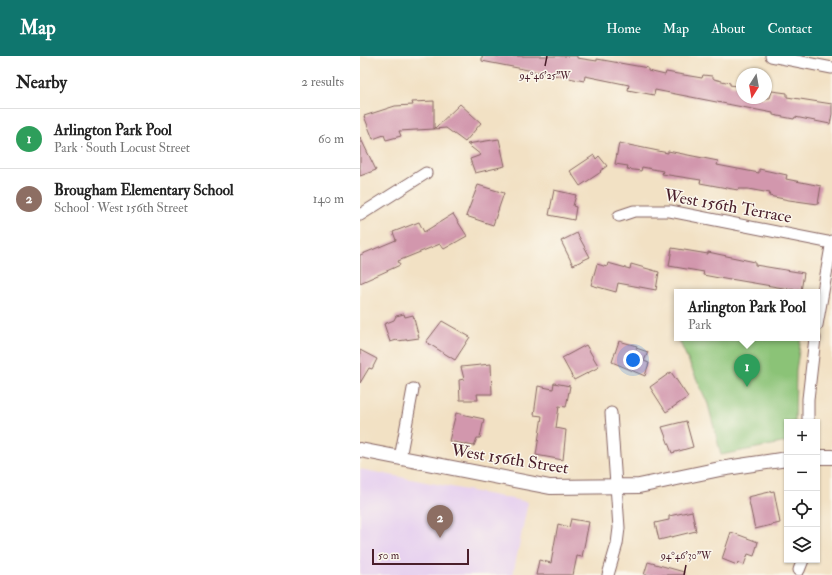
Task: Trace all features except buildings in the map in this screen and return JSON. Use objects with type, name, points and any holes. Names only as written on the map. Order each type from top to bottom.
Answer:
[{"type":"street","points":[[771,56],[832,68]]},
{"type":"street","points":[[360,215],[426,173]]},
{"type":"street","name":"West 156th Terrace","points":[[619,216],[634,211],[670,211],[832,242]]},
{"type":"street","points":[[820,308],[832,242]]},
{"type":"street","points":[[808,419],[808,399],[815,341]]},
{"type":"street","points":[[400,458],[413,389]]},
{"type":"street","points":[[608,575],[617,544],[619,528],[611,414]]},
{"type":"street","name":"West 156th Street","points":[[360,450],[550,487],[639,486],[670,481],[720,469],[784,459]]},
{"type":"street","points":[[820,457],[832,457]]},
{"type":"shaded area","points":[[360,469],[528,502],[513,575],[360,575]]},
{"type":"green space","points":[[679,341],[801,341],[796,370],[795,419],[784,419],[784,443],[721,455],[708,404]]},
{"type":"place","name":"Arlington Park Pool","points":[[747,387]]},
{"type":"place","name":"Brougham Elementary School","points":[[440,538]]}]
